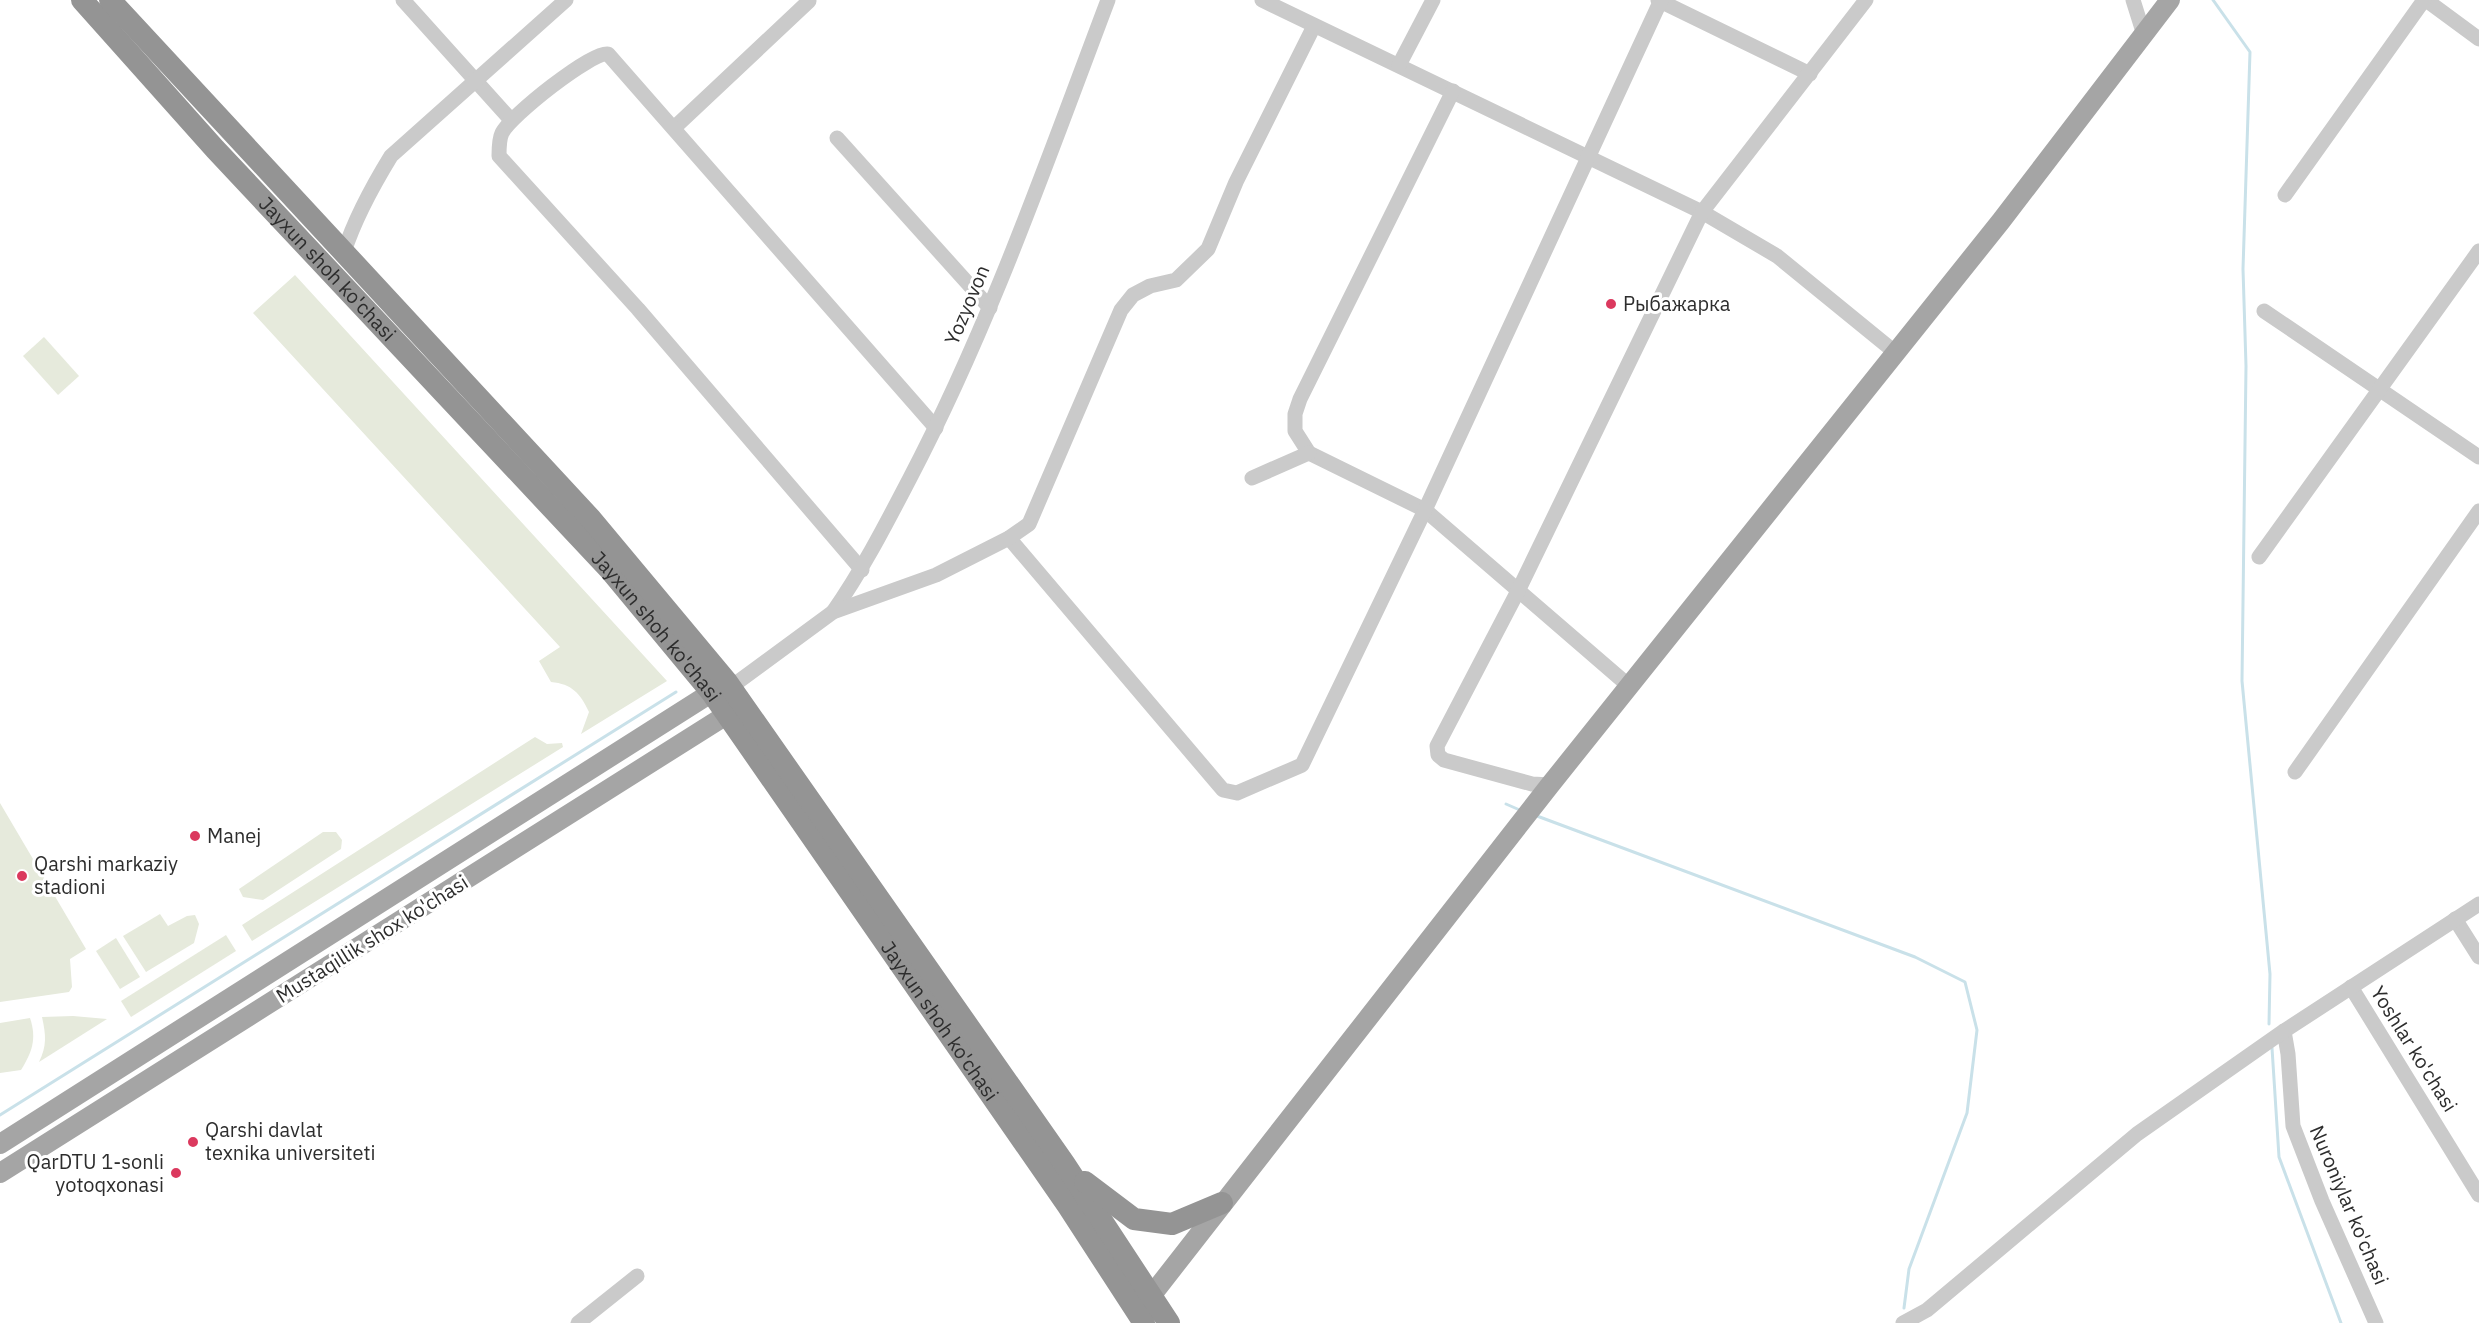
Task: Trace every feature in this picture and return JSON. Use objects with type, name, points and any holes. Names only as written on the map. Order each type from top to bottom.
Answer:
[{"type":"highway","name":"Jayxun shoh ko'chasi","points":[[82,0],[215,149],[728,696],[942,1022],[1141,1314],[1169,1323]]},
{"type":"highway","name":"Jayxun shoh ko'chasi","points":[[110,0],[591,519],[728,696],[1064,1163],[1141,1314]]},
{"type":"highway","points":[[1064,1163],[1103,1198],[1134,1219],[1172,1224],[1222,1203]]},
{"type":"main road","points":[[1141,1314],[1222,1203],[1550,785],[1896,353],[2170,0]]},
{"type":"main road","name":"Mustaqillik shox ko'chasi","points":[[0,1144],[728,696]]},
{"type":"main road","name":"Mustaqillik shox ko'chasi","points":[[0,1173],[728,696]]},
{"type":"street","points":[[403,0],[474,82],[511,120]]},
{"type":"street","points":[[344,252],[353,227],[392,156],[566,0]]},
{"type":"street","name":"Yozyovon","points":[[833,612],[862,570],[936,428],[990,308],[1108,0]]},
{"type":"street","points":[[1262,0],[1702,212],[1777,256],[1896,353]]},
{"type":"street","points":[[1398,64],[1433,0]]},
{"type":"street","points":[[1009,538],[1223,790],[1237,793],[1302,765],[1425,510],[1660,0],[1810,74]]},
{"type":"street","points":[[1550,785],[1532,784],[1444,760],[1437,755],[1437,746],[1519,589],[1702,212],[1866,0]]},
{"type":"street","points":[[2133,0],[2144,35]]},
{"type":"street","points":[[2285,195],[2425,0],[2479,39]]},
{"type":"street","points":[[674,128],[809,1]]},
{"type":"street","points":[[728,696],[833,612],[936,575],[1009,538],[1029,524],[1121,310],[1134,295],[1150,286],[1176,280],[1208,249],[1236,182],[1314,26]]},
{"type":"street","points":[[862,570],[638,309],[499,156],[501,134],[511,120],[586,61],[602,53],[608,54],[936,428]]},
{"type":"street","points":[[1453,91],[1300,399],[1295,414],[1295,431],[1309,453],[1425,510],[1629,686]]},
{"type":"street","points":[[837,138],[990,308]]},
{"type":"street","points":[[2259,557],[2479,251]]},
{"type":"street","points":[[2264,311],[2479,457]]},
{"type":"street","points":[[1252,478],[1309,453]]},
{"type":"street","points":[[2295,772],[2479,511]]},
{"type":"street","points":[[1903,1323],[1927,1310],[2137,1134],[2284,1030],[2479,904]]},
{"type":"street","points":[[2455,919],[2479,957]]},
{"type":"street","name":"Yoshlar ko'chasi","points":[[2351,987],[2479,1195]]},
{"type":"street","name":"Nuroniylar ko'chasi","points":[[2284,1030],[2293,1126],[2322,1201],[2376,1323]]},
{"type":"street","points":[[578,1323],[637,1276]]},
{"type":"shaded area","points":[[295,275],[667,681],[581,734],[589,712],[586,705],[570,687],[551,682],[539,661],[560,647],[253,313]]},
{"type":"shaded area","points":[[44,337],[79,376],[58,395],[23,356]]},
{"type":"shaded area","points":[[535,737],[547,744],[562,743],[563,747],[252,941],[242,925]]},
{"type":"shaded area","name":"Qarshi markaziy stadioni","points":[[0,803],[86,949],[70,959],[72,987],[69,992],[0,1002]]},
{"type":"shaded area","points":[[323,832],[336,832],[342,840],[341,849],[263,900],[243,897],[239,889]]},
{"type":"shaded area","points":[[160,914],[168,926],[187,916],[195,915],[199,924],[194,943],[146,972],[123,936]]},
{"type":"shaded area","points":[[226,935],[236,951],[131,1017],[121,1001]]},
{"type":"shaded area","points":[[116,938],[140,977],[120,989],[96,951]]},
{"type":"shaded area","points":[[73,1016],[107,1019],[39,1062],[45,1040],[42,1017]]},
{"type":"shaded area","points":[[30,1018],[33,1039],[31,1051],[25,1063],[21,1070],[0,1073],[0,1023]]},
{"type":"waterway","points":[[2213,0],[2250,52],[2243,269],[2246,366],[2242,681],[2270,974],[2269,1024]]},
{"type":"waterway","points":[[0,1115],[676,692]]},
{"type":"waterway","points":[[1506,804],[1522,811]]},
{"type":"waterway","points":[[1537,816],[1915,957],[1965,982],[1977,1030],[1967,1113],[1909,1269],[1904,1308]]},
{"type":"waterway","points":[[2272,1048],[2279,1157],[2341,1323]]},
{"type":"place","name":"Рыбажарка","points":[[1611,304]]},
{"type":"place","name":"Manej","points":[[195,836]]},
{"type":"place","name":"Qarshi markaziy stadioni","points":[[22,876]]},
{"type":"place","name":"Qarshi davlat texnika universiteti","points":[[193,1142]]},
{"type":"place","name":"QarDTU 1-sonli yotoqxonasi","points":[[176,1173]]}]
